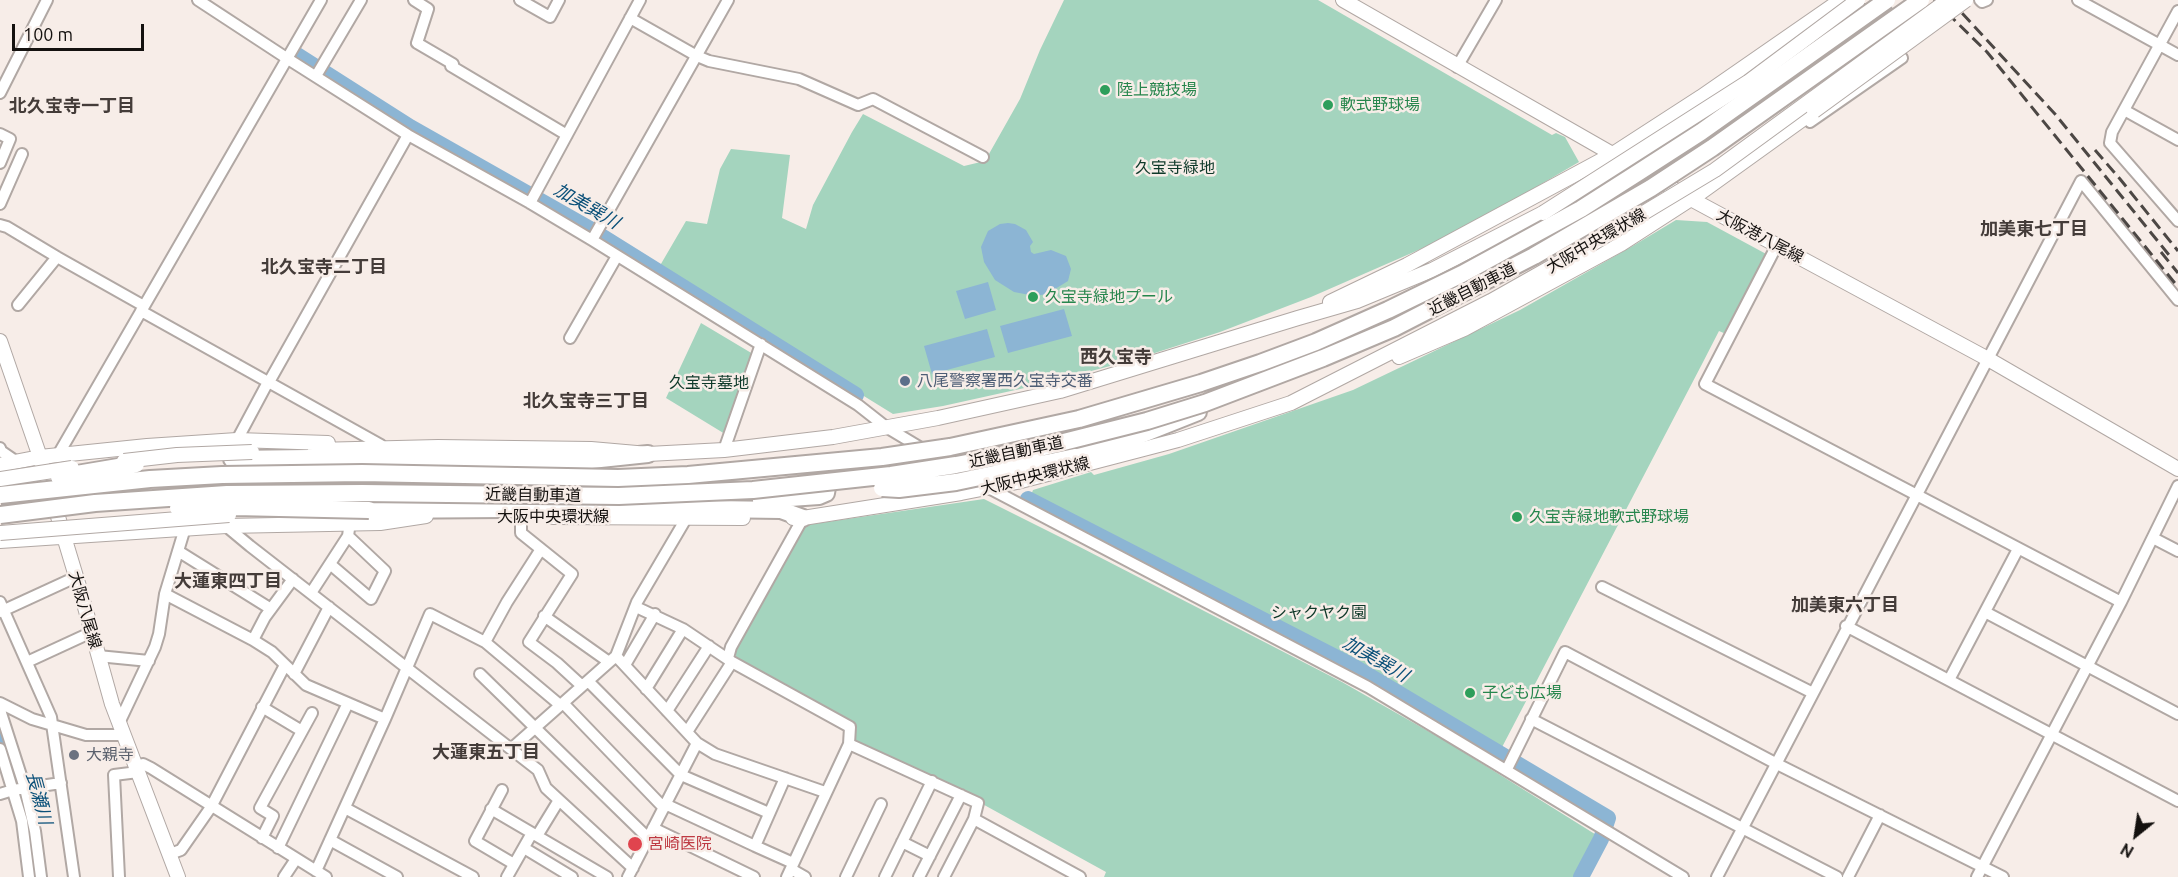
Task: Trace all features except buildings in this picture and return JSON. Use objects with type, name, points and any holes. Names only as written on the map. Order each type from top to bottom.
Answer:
[{"type":"highway","name":"近畿自動車道","points":[[0,492],[222,475],[362,473],[618,477],[720,473],[882,457],[995,438],[1079,419],[1200,383],[1316,342],[1462,274],[1581,209],[1639,172],[1701,132],[1887,0]]},
{"type":"highway","name":"近畿自動車道","points":[[0,515],[146,499],[227,494],[619,496],[689,494],[818,484],[891,475],[1024,452],[1147,421],[1267,381],[1394,328],[1470,291],[1593,224],[1712,148],[1921,0]]},
{"type":"highway","points":[[825,455],[843,472],[882,488],[898,489],[956,482],[1076,457],[1125,441],[1267,381]]},
{"type":"highway","points":[[0,492],[30,482],[136,464],[310,458],[591,460],[648,454]]},
{"type":"highway","points":[[640,508],[819,496],[826,493],[828,482],[827,477],[821,473]]},
{"type":"highway","points":[[33,510],[235,507],[513,510],[640,508],[781,510],[803,518]]},
{"type":"main road","name":"大阪港八尾線","points":[[1343,0],[1691,199],[1988,359],[2178,469]]},
{"type":"main road","points":[[1298,318],[1407,266],[1612,154],[1701,97],[1840,0]]},
{"type":"main road","points":[[0,465],[58,455],[237,440],[438,447],[591,449],[648,454],[724,450],[833,437],[938,418],[1060,391],[1298,318],[1358,302],[1432,270],[1543,213],[1748,82],[1857,0]]},
{"type":"main road","name":"大阪中央環状線","points":[[0,533],[241,514],[803,518],[1017,482],[1178,440],[1291,403],[1491,301],[1592,244],[1715,170],[1948,0]]},
{"type":"main road","points":[[1291,403],[1464,329],[1621,244],[1748,159],[1966,0]]},
{"type":"main road","name":"大阪八尾線","points":[[0,341],[40,457],[121,729],[173,868]]},
{"type":"main road","points":[[0,479],[101,463],[177,455],[438,447]]},
{"type":"main road","points":[[0,541],[226,526],[349,530],[426,516]]},
{"type":"street","points":[[0,93],[5,71],[47,0]]},
{"type":"street","points":[[198,0],[288,59],[318,72],[408,135],[532,199],[595,236],[617,256],[858,405],[886,427],[988,488],[1368,687],[1683,877]]},
{"type":"street","points":[[58,455],[321,0]]},
{"type":"street","points":[[318,72],[361,0]]},
{"type":"street","points":[[414,0],[428,9],[417,43],[453,64],[451,66],[567,135]]},
{"type":"street","points":[[520,0],[550,17],[560,0]]},
{"type":"street","points":[[532,199],[640,0]]},
{"type":"street","points":[[595,236],[728,0]]},
{"type":"street","points":[[1457,67],[1496,0]]},
{"type":"street","points":[[1701,97],[1725,76],[1832,0]]},
{"type":"street","points":[[1748,159],[1780,142],[1902,58],[1857,0]]},
{"type":"street","points":[[1980,0],[1982,2],[1987,0]]},
{"type":"street","points":[[2078,0],[2178,55]]},
{"type":"street","points":[[2178,11],[2112,132],[2110,143],[2178,221]]},
{"type":"street","points":[[630,18],[697,57],[799,79],[858,105],[873,99],[983,157]]},
{"type":"street","points":[[2124,110],[2178,140]]},
{"type":"street","points":[[0,134],[10,139],[0,163]]},
{"type":"street","points":[[237,440],[408,135]]},
{"type":"street","points":[[0,204],[22,154]]},
{"type":"street","points":[[1717,877],[2080,181],[2178,300]]},
{"type":"street","points":[[0,225],[57,257],[141,312],[381,445]]},
{"type":"street","points":[[1777,245],[1705,384],[2121,602]]},
{"type":"street","points":[[570,338],[617,256]]},
{"type":"street","points":[[18,304],[57,257]]},
{"type":"street","points":[[724,450],[761,344]]},
{"type":"street","points":[[0,448],[17,462]]},
{"type":"street","points":[[1977,877],[2121,602],[2178,486]]},
{"type":"street","points":[[521,517],[521,534],[572,574],[529,642],[585,683],[681,775],[769,813]]},
{"type":"street","points":[[511,748],[612,659],[636,607],[687,517]]},
{"type":"street","points":[[687,732],[730,660],[732,647],[803,518]]},
{"type":"street","points":[[226,526],[538,770],[546,788],[630,872],[697,743]]},
{"type":"street","points":[[0,703],[32,719],[86,735],[121,729],[159,634],[165,594],[185,528]]},
{"type":"street","points":[[311,593],[349,530],[385,571],[371,599],[330,564]]},
{"type":"street","points":[[2153,538],[2178,551]]},
{"type":"street","points":[[485,642],[541,549]]},
{"type":"street","points":[[1949,680],[2018,549]]},
{"type":"street","points":[[178,551],[272,609]]},
{"type":"street","points":[[74,877],[51,717],[1,608],[76,577]]},
{"type":"street","points":[[253,640],[293,579]]},
{"type":"street","points":[[1602,587],[1813,693]]},
{"type":"street","points":[[165,594],[272,652],[306,685],[385,719]]},
{"type":"street","points":[[294,674],[329,607]]},
{"type":"street","points":[[636,607],[683,628],[730,660],[850,727],[849,744],[790,870]]},
{"type":"street","points":[[1985,612],[2178,714]]},
{"type":"street","points":[[316,871],[430,614],[485,642],[562,704],[664,806],[755,846],[790,870],[806,877]]},
{"type":"street","points":[[625,665],[656,614]]},
{"type":"street","points":[[544,616],[625,665],[697,743],[715,754],[825,792]]},
{"type":"street","points":[[1846,626],[2178,801]]},
{"type":"street","points":[[646,689],[683,628]]},
{"type":"street","points":[[27,662],[92,632]]},
{"type":"street","points":[[667,711],[709,646]]},
{"type":"street","points":[[1507,769],[1565,652],[1777,764],[2003,877]]},
{"type":"street","points":[[98,656],[148,661]]},
{"type":"street","points":[[173,868],[181,850],[211,807],[285,665]]},
{"type":"street","points":[[480,674],[651,833],[754,877]]},
{"type":"street","points":[[278,848],[348,703]]},
{"type":"street","points":[[262,707],[302,731]]},
{"type":"street","points":[[0,710],[25,788],[35,831],[41,877]]},
{"type":"street","points":[[262,838],[273,816],[260,808],[312,713]]},
{"type":"street","points":[[1531,718],[1837,877]]},
{"type":"street","points":[[849,744],[978,803],[974,819],[944,877]]},
{"type":"street","points":[[0,749],[22,821],[28,877]]},
{"type":"street","points":[[119,877],[114,775],[136,769],[143,764],[326,877]]},
{"type":"street","points":[[755,846],[784,778]]},
{"type":"street","points":[[885,877],[932,781]]},
{"type":"street","points":[[0,794],[61,783]]},
{"type":"street","points":[[502,790],[475,841],[514,864]]},
{"type":"street","points":[[919,877],[961,795]]},
{"type":"street","points":[[507,877],[524,848],[559,800]]},
{"type":"street","points":[[846,877],[881,804]]},
{"type":"street","points":[[345,808],[472,877]]},
{"type":"street","points":[[491,809],[607,877]]},
{"type":"street","points":[[1848,877],[1880,815]]},
{"type":"street","points":[[974,819],[1080,877]]},
{"type":"street","points":[[330,840],[397,877]]},
{"type":"street","points":[[902,842],[930,856]]},
{"type":"street","points":[[524,848],[572,877]]},
{"type":"street","points":[[284,877],[296,859]]},
{"type":"green space","name":"久宝寺緑地","points":[[1064,0],[1318,0],[1552,135],[1556,133],[1565,137],[1579,162],[1471,225],[1414,252],[1311,297],[1220,332],[1133,360],[1038,385],[943,406],[893,414],[658,269],[686,221],[707,224],[720,169],[731,149],[790,155],[782,218],[806,229],[813,205],[863,114],[964,166],[985,161],[1020,99]]},
{"type":"green space","name":"シャクヤク園","points":[[1676,220],[1707,222],[1768,255],[1726,334],[1719,331],[1500,751],[1351,663],[1030,498],[1033,490],[1091,472],[1094,475],[1169,454],[1353,390],[1520,310]]},
{"type":"green space","name":"久宝寺墓地","points":[[701,323],[753,354],[725,434],[666,398]]},
{"type":"green space","points":[[984,499],[1342,682],[1449,743],[1598,836],[1577,877],[1104,877],[1106,872],[977,801],[853,743],[856,727],[736,659],[736,647],[806,525]]},
{"type":"water","points":[[1008,223],[1026,230],[1033,242],[1030,246],[1034,254],[1051,250],[1066,256],[1071,269],[1068,281],[1047,294],[1035,296],[1014,292],[995,280],[984,262],[981,247],[988,231],[1000,224]]},
{"type":"water","points":[[988,282],[996,310],[965,319],[956,291]]},
{"type":"water","points":[[1064,309],[1072,336],[1008,353],[1000,326]]},
{"type":"water","points":[[987,329],[995,357],[932,374],[924,346]]},
{"type":"waterway","name":"加美巽川","points":[[297,55],[410,127],[590,229],[856,395]]},
{"type":"waterway","name":"加美巽川","points":[[1028,499],[1349,664],[1608,818],[1601,839],[1581,877]]},
{"type":"waterway","name":"長瀬川","points":[[0,731],[15,776],[29,834],[32,864]]},
{"type":"railway","points":[[1934,0],[1987,52],[2178,287]]},
{"type":"railway","points":[[1950,0],[2055,114],[2169,255]]},
{"type":"railway","points":[[2095,150],[2178,251]]},
{"type":"railway","points":[[2161,252],[2178,273]]},
{"type":"place","name":"陸上競技場","points":[[1105,90]]},
{"type":"place","name":"軟式野球場","points":[[1328,105]]},
{"type":"place","name":"久宝寺緑地プール","points":[[1033,297]]},
{"type":"place","name":"八尾警察署西久宝寺交番","points":[[905,381]]},
{"type":"place","name":"久宝寺緑地軟式野球場","points":[[1517,517]]},
{"type":"place","name":"子ども広場","points":[[1470,693]]},
{"type":"place","name":"大親寺","points":[[74,755]]},
{"type":"place","name":"宮崎医院","points":[[635,844]]},
{"type":"district","name":"北久宝寺一丁目","points":[[72,106]]},
{"type":"district","name":"加美東七丁目","points":[[2034,229]]},
{"type":"district","name":"北久宝寺二丁目","points":[[324,267]]},
{"type":"district","name":"西久宝寺","points":[[1116,357]]},
{"type":"district","name":"北久宝寺三丁目","points":[[586,401]]},
{"type":"district","name":"大蓮東四丁目","points":[[228,581]]},
{"type":"district","name":"加美東六丁目","points":[[1845,605]]},
{"type":"district","name":"大蓮東五丁目","points":[[486,752]]}]
